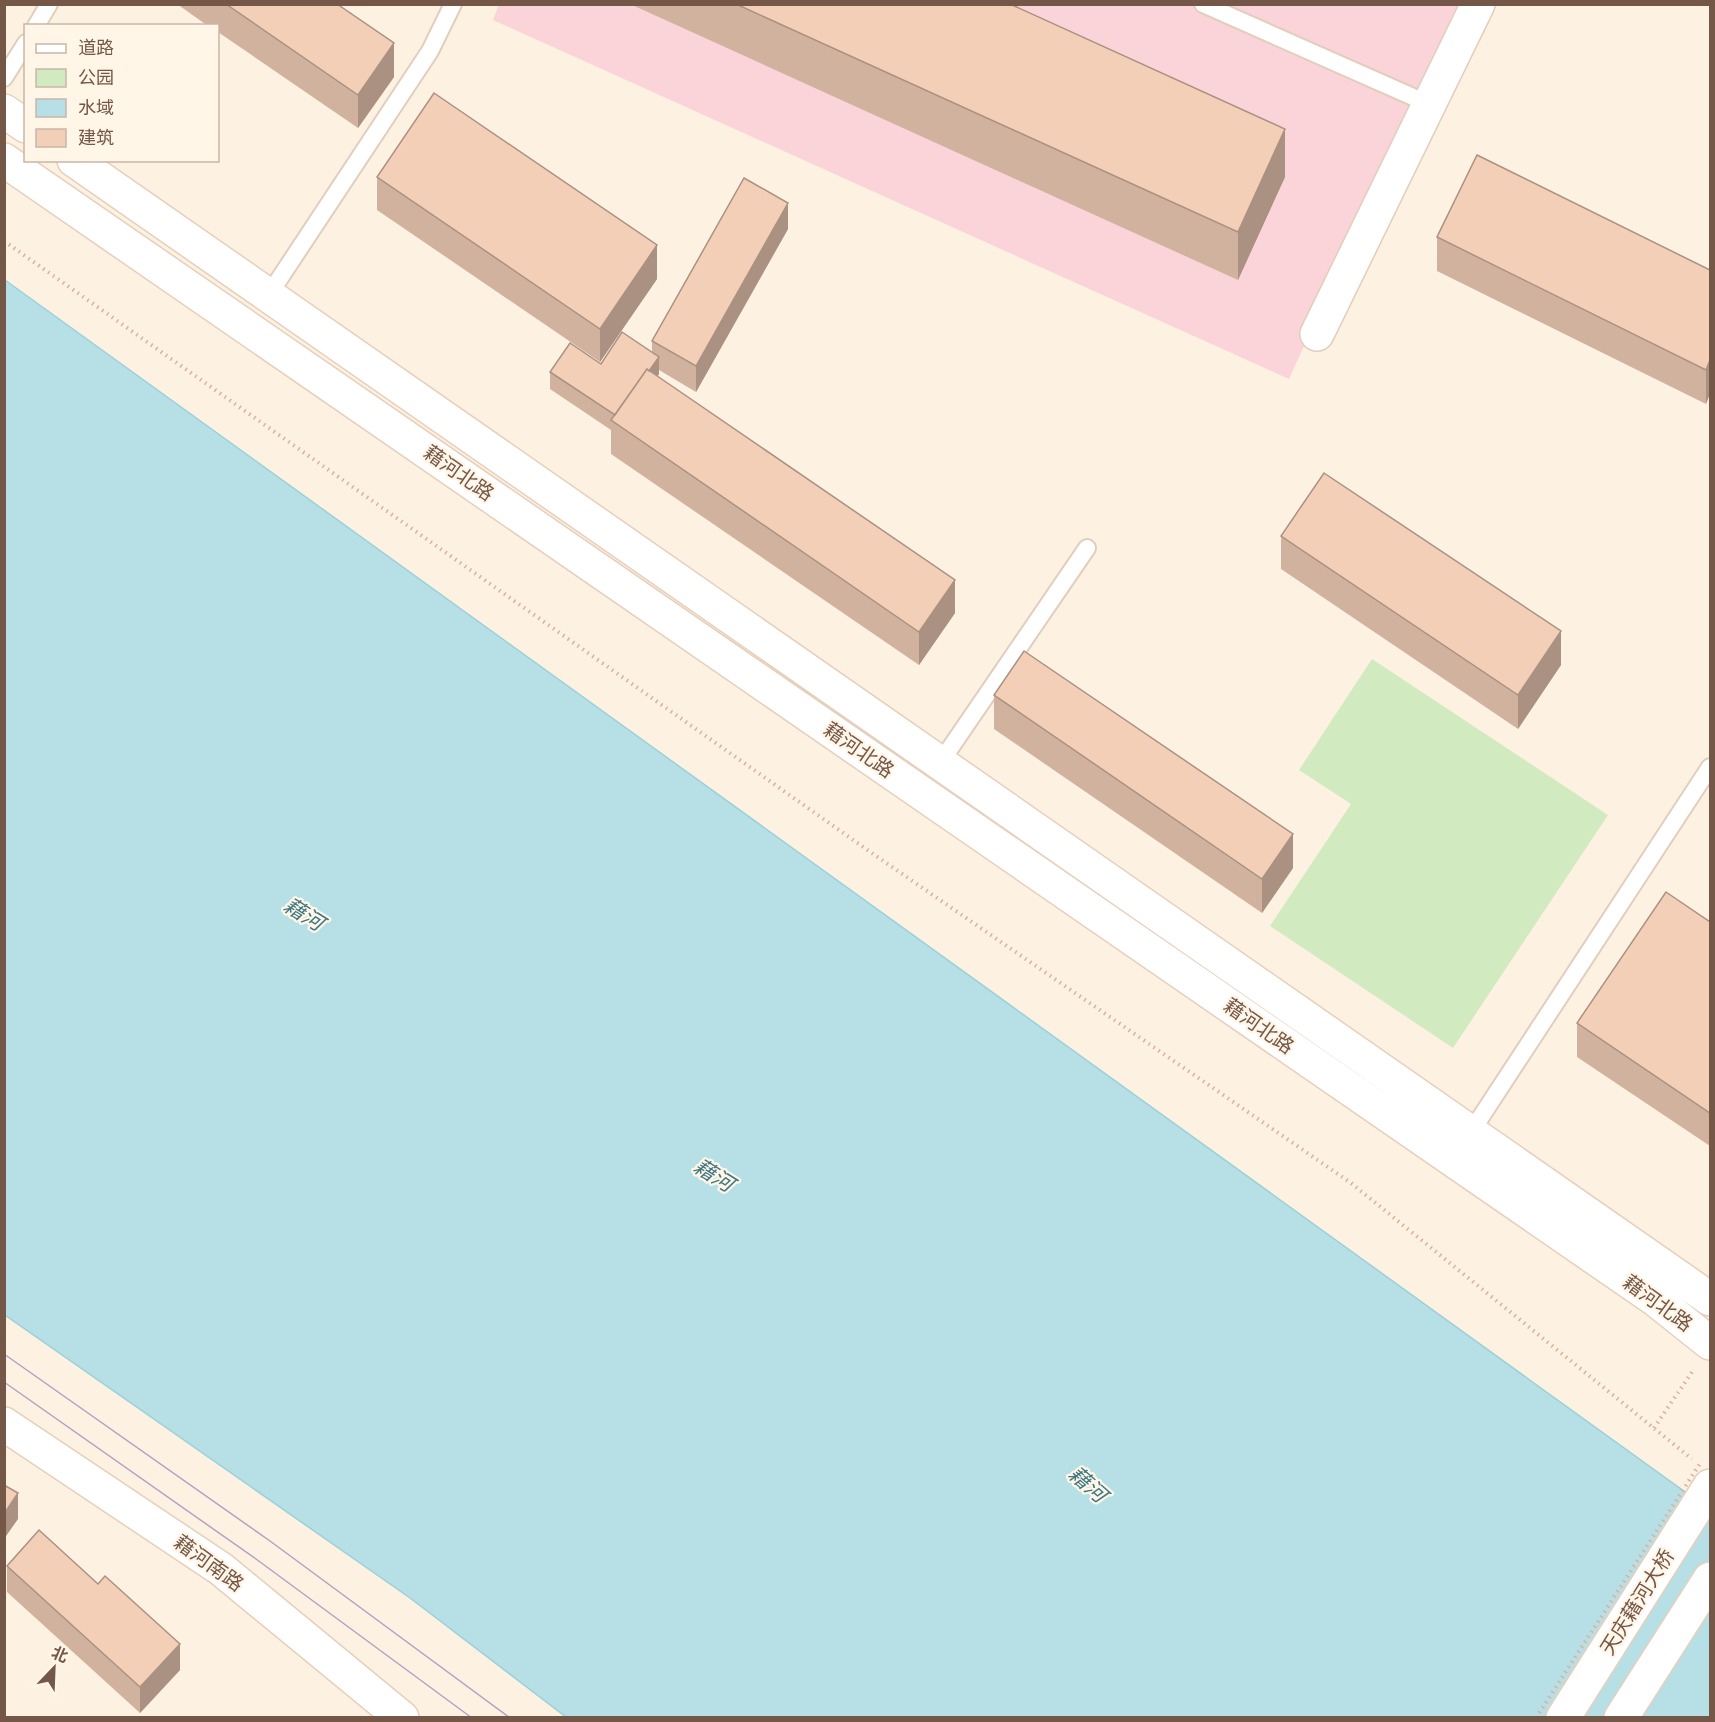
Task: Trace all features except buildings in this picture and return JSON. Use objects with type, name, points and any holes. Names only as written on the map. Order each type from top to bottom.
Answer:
[{"type":"main road","points":[[1317,334],[1478,4]]},
{"type":"main road","points":[[4,111],[24,125]]},
{"type":"main road","name":"藉河北路","points":[[4,160],[1636,1286],[1704,1353]]},
{"type":"main road","name":"藉河北路","points":[[77,162],[1710,1299]]},
{"type":"main road","name":"藉河南路","points":[[4,1424],[221,1569],[402,1718]]},
{"type":"main road","name":"天庆藉河大桥","points":[[1563,1718],[1705,1472]]},
{"type":"main road","points":[[1622,1718],[1710,1579]]},
{"type":"lane","points":[[37,24],[49,4]]},
{"type":"lane","points":[[268,296],[430,51],[453,4]]},
{"type":"lane","points":[[1203,4],[1430,104]]},
{"type":"lane","points":[[4,78],[24,46]]},
{"type":"lane","points":[[940,763],[1087,548]]},
{"type":"lane","points":[[1471,1132],[1710,767]]},
{"type":"path","points":[[4,241],[876,856],[1351,1183],[1654,1428],[1705,1472],[1536,1718]]},
{"type":"path","points":[[1654,1428],[1704,1353]]},
{"type":"shaded area","points":[[499,4],[1459,5],[1289,379],[493,20]]},
{"type":"green space","points":[[1372,659],[1608,815],[1453,1048],[1270,926],[1351,804],[1299,770]]},
{"type":"water","name":"藉河","points":[[5,280],[1710,1510],[1710,1717],[566,1717],[410,1598],[5,1315]]},
{"type":"tram line","points":[[4,1354],[270,1541],[510,1718]]},
{"type":"tram line","points":[[4,1382],[256,1559],[472,1718]]}]
